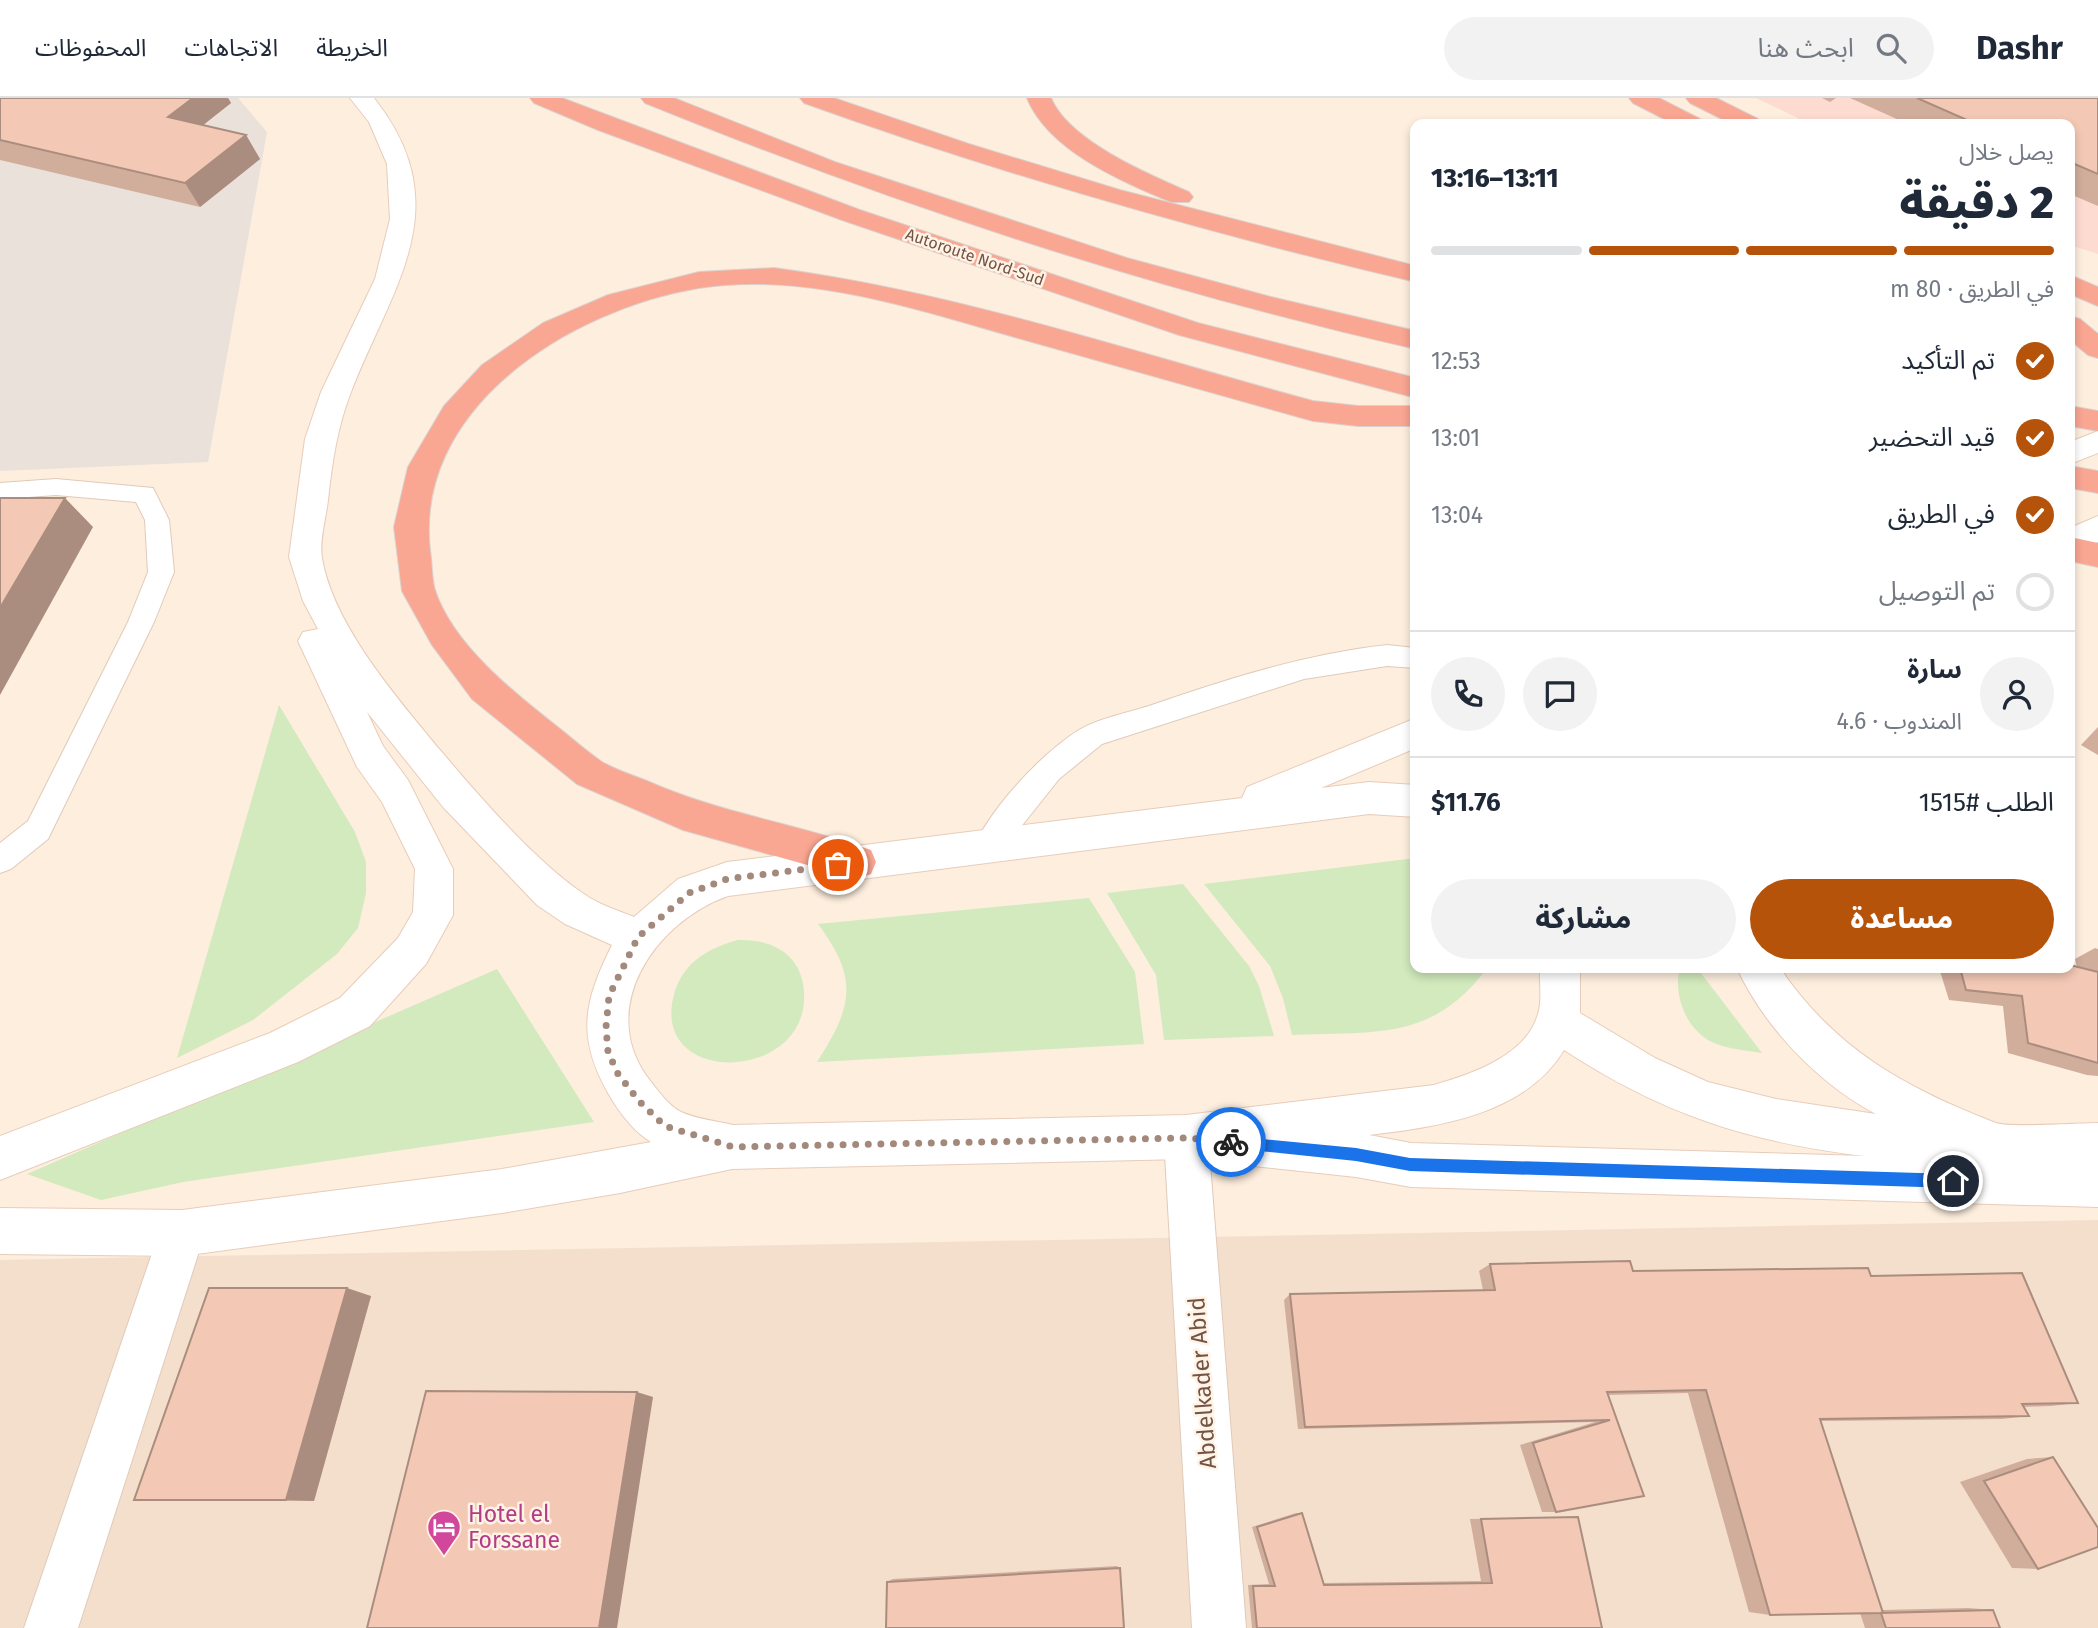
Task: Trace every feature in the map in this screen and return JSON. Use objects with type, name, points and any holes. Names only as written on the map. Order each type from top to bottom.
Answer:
[{"type":"highway","name":"Autoroute Nord-Sud","points":[[542,98],[606,125],[851,215],[1189,329],[1410,386]]},
{"type":"highway","name":"Autoroute Nord-Sud","points":[[653,98],[825,167],[1068,247],[1335,323],[1410,340]]},
{"type":"highway","points":[[812,98],[901,131],[1090,192],[1319,252],[1410,273]]},
{"type":"highway","points":[[1039,98],[1040,107],[1058,126],[1129,174],[1319,252]]},
{"type":"highway","points":[[1641,98],[1682,119]]},
{"type":"highway","points":[[1698,98],[1739,119]]},
{"type":"highway","points":[[857,862],[683,814],[590,772],[484,689],[444,636],[419,591],[410,527],[423,467],[454,413],[492,372],[553,329],[618,301],[699,280],[774,276],[849,286],[938,307],[1313,411],[1358,416],[1410,416]]},
{"type":"highway","points":[[2075,330],[2098,349]]},
{"type":"highway","points":[[2075,417],[2098,421]]},
{"type":"highway","points":[[2075,478],[2098,482]]},
{"type":"highway","points":[[2075,550],[2098,555]]},
{"type":"main road","points":[[0,1158],[283,1048],[355,1012],[412,951],[433,915],[434,869],[394,791],[370,756],[320,656],[310,624],[304,588],[305,557],[320,439],[336,392],[389,279],[403,219],[399,164],[380,121],[362,98]]},
{"type":"main road","points":[[2075,452],[2098,441]]},
{"type":"main road","points":[[2075,540],[2098,527]]},
{"type":"main road","points":[[305,557],[320,601],[362,681],[456,796],[551,893],[579,912],[638,937]]},
{"type":"main road","points":[[1208,818],[1410,734]]},
{"type":"main road","points":[[733,1147],[665,1126],[618,1074],[608,1052],[606,1027],[609,996],[638,937],[689,893],[727,879],[990,844],[1369,798],[1410,801]]},
{"type":"main road","points":[[0,1231],[182,1233],[502,1191],[620,1171],[733,1147],[1186,1138],[1434,1106],[1469,1097],[1507,1077],[1535,1054],[1557,1022],[1560,973]]},
{"type":"main road","points":[[1760,973],[1775,998],[1828,1054],[1876,1090],[2006,1146],[2096,1180]]},
{"type":"main road","points":[[1557,1022],[1646,1076],[1693,1098],[1782,1122],[1906,1141],[2006,1146]]},
{"type":"main road","points":[[1186,1138],[1356,1155],[1410,1165],[2096,1180]]},
{"type":"main road","name":"Abdelkader Abid","points":[[1186,1138],[1219,1628]]},
{"type":"main road","points":[[51,1628],[182,1233]]},
{"type":"lane","points":[[0,491],[56,487],[144,494],[157,520],[161,572],[141,622],[37,830],[0,860]]},
{"type":"lane","points":[[990,844],[1049,768],[1069,750],[1092,736],[1272,679],[1364,656],[1384,654],[1410,657]]},
{"type":"shaded area","points":[[0,98],[238,98],[267,132],[208,462],[0,471]]},
{"type":"shaded area","points":[[1756,98],[2098,98],[2098,254],[2075,247],[2075,119],[1800,119]]},
{"type":"shaded area","points":[[2098,1220],[2098,1628],[0,1628],[0,1260]]},
{"type":"green space","points":[[279,705],[355,832],[366,862],[366,893],[358,928],[337,954],[253,1020],[177,1058]]},
{"type":"green space","points":[[1410,859],[1410,973],[1483,973],[1466,992],[1445,1009],[1423,1021],[1376,1032],[1292,1035],[1283,998],[1270,966],[1204,884]]},
{"type":"green space","points":[[1183,884],[1249,966],[1259,986],[1274,1036],[1164,1040],[1156,975],[1107,893]]},
{"type":"green space","points":[[1089,898],[1135,972],[1144,1044],[817,1062],[838,1025],[846,993],[840,961],[818,924]]},
{"type":"green space","points":[[738,940],[763,942],[774,946],[798,968],[804,992],[799,1022],[782,1044],[758,1058],[730,1062],[704,1058],[683,1045],[672,1023],[675,991],[685,972],[699,957]]},
{"type":"green space","points":[[497,969],[594,1122],[183,1182],[101,1200],[27,1174]]},
{"type":"green space","points":[[1679,973],[1701,973],[1762,1053],[1734,1049],[1708,1040],[1700,1034],[1687,1018],[1683,1008]]},
{"type":"building","points":[[0,98],[193,98],[168,117],[246,135],[185,183],[0,140]]},
{"type":"building","points":[[1917,98],[2098,98],[2098,174],[2075,164],[2075,119],[1965,119]]},
{"type":"building","points":[[0,498],[65,498],[0,608]]},
{"type":"building","points":[[2075,966],[2098,972],[2098,1063],[2028,1043],[2022,996],[1966,990],[1961,973],[2075,973]]},
{"type":"building","points":[[1630,1261],[1633,1271],[1868,1268],[1871,1276],[2022,1273],[2078,1403],[2022,1404],[2029,1416],[1820,1419],[1883,1613],[1770,1615],[1706,1390],[1607,1392],[1644,1496],[1556,1512],[1533,1443],[1610,1420],[1305,1427],[1290,1294],[1495,1290],[1490,1264]]},
{"type":"building","points":[[209,1288],[347,1288],[286,1500],[134,1500]]},
{"type":"building","points":[[426,1391],[637,1392],[599,1628],[367,1628]]},
{"type":"building","points":[[2053,1457],[2098,1528],[2098,1547],[2038,1569],[1984,1481]]},
{"type":"building","points":[[1302,1513],[1324,1585],[1492,1583],[1481,1519],[1578,1517],[1602,1628],[1257,1628],[1253,1586],[1275,1586],[1257,1527]]},
{"type":"building","points":[[1120,1568],[1124,1628],[886,1628],[887,1582]]},
{"type":"building","points":[[1993,1610],[2000,1628],[1886,1628],[1881,1613]]},
{"type":"way so far","points":[[838,865],[727,879],[689,893],[638,937],[609,996],[606,1027],[608,1052],[618,1074],[639,1101],[665,1126],[733,1147],[1186,1138],[1231,1142]]},
{"type":"place","name":"Hotel el Forssane","points":[[444,1557]]},
{"type":"route","points":[[1231,1142],[1356,1155],[1410,1165],[1953,1181]]}]
